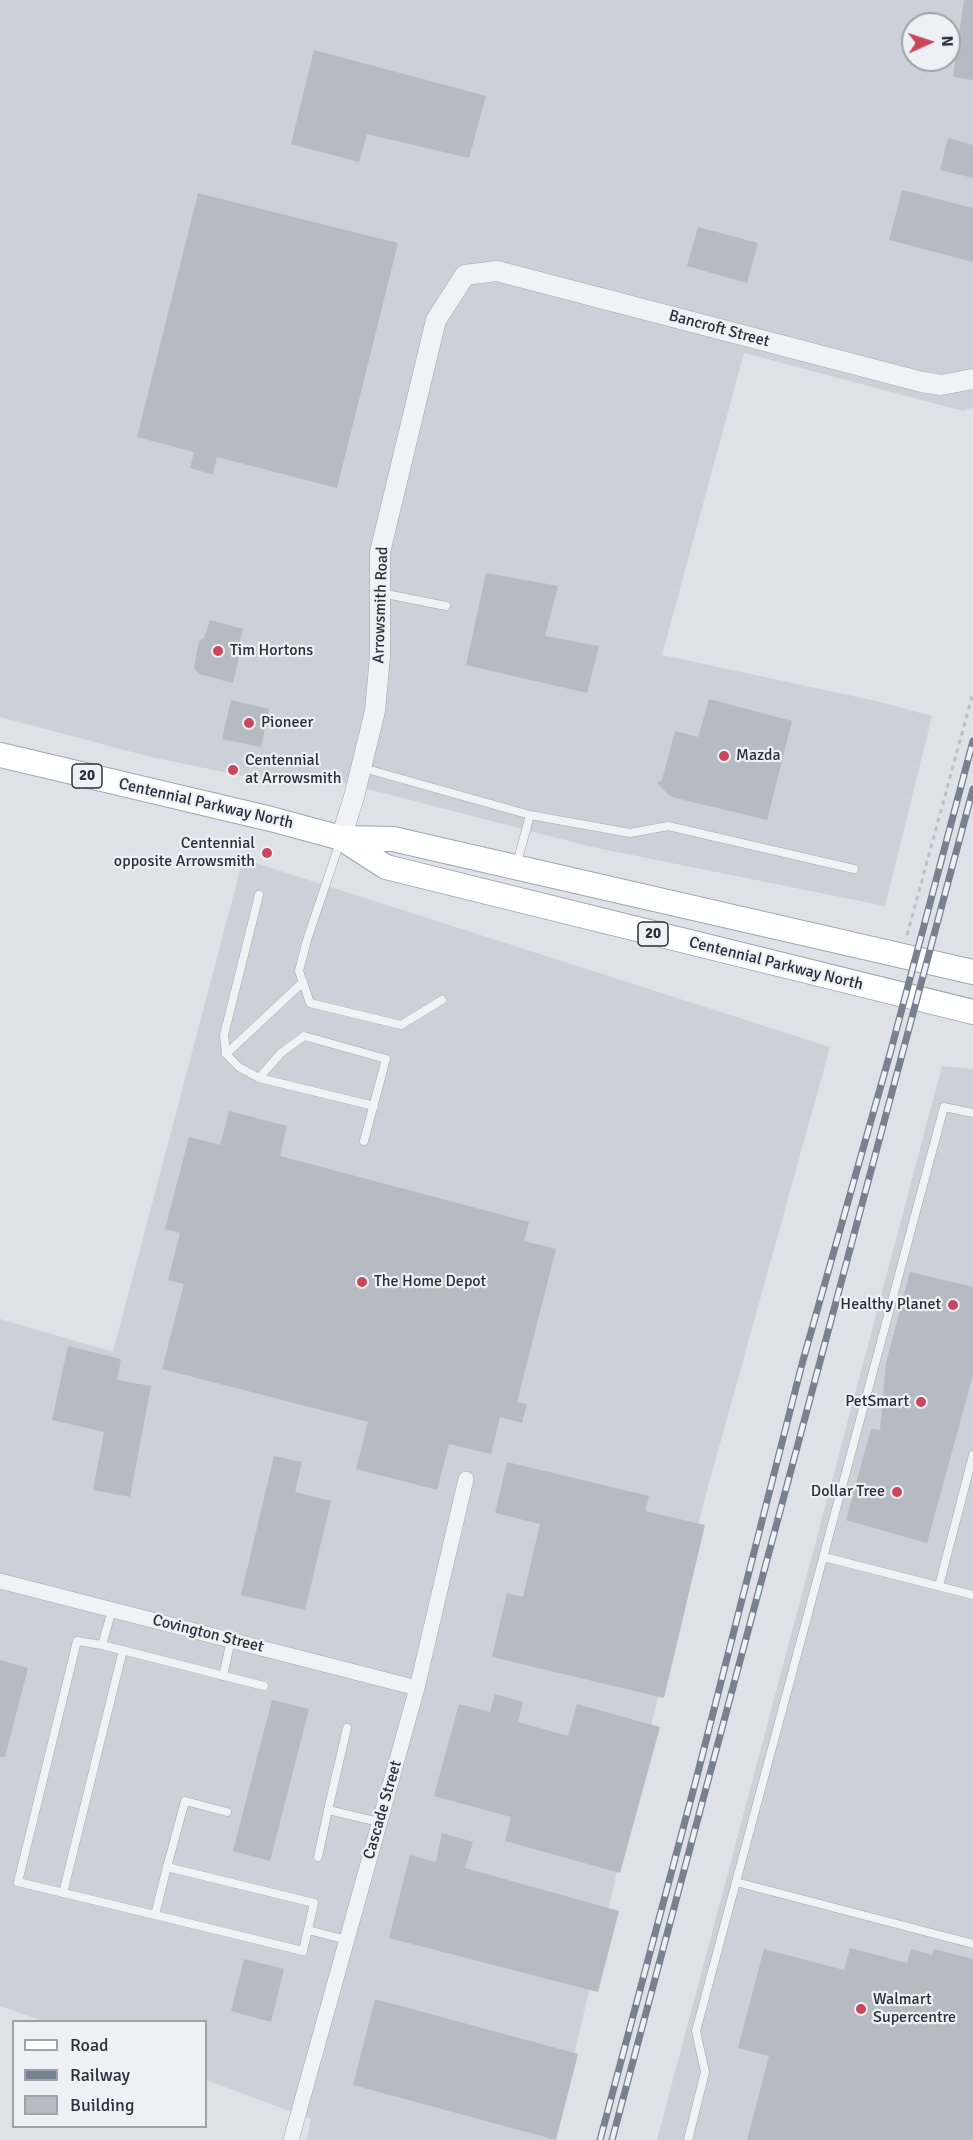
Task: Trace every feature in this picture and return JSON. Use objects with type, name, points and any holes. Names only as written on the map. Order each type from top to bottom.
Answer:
[{"type":"main road","name":"Centennial Parkway North","points":[[0,755],[272,819],[341,838],[393,839],[973,972]]},
{"type":"main road","name":"Centennial Parkway North","points":[[341,838],[386,867],[973,1012]]},
{"type":"street","name":"Bancroft Street","points":[[465,275],[497,271],[922,382],[942,385],[973,379]]},
{"type":"street","name":"Arrowsmith Road","points":[[341,838],[362,768],[375,711],[380,656],[380,552],[436,320],[465,275]]},
{"type":"street","name":"Cascade Street","points":[[291,2140],[417,1688],[466,1479]]},
{"type":"street","name":"Covington Street","points":[[0,1581],[417,1688]]},
{"type":"lane","points":[[379,593],[446,606]]},
{"type":"lane","points":[[362,768],[530,815],[630,833],[668,826],[854,868]]},
{"type":"lane","points":[[516,867],[530,815]]},
{"type":"lane","points":[[341,838],[299,971],[310,1003],[401,1025],[442,1000]]},
{"type":"lane","points":[[259,895],[224,1035],[226,1054],[239,1067],[259,1078],[374,1106]]},
{"type":"lane","points":[[226,1054],[303,982]]},
{"type":"lane","points":[[259,1078],[281,1053],[304,1036],[386,1059],[364,1142]]},
{"type":"lane","points":[[688,2140],[705,2072],[696,2031],[944,1107],[973,1113]]},
{"type":"lane","points":[[939,1586],[973,1455]]},
{"type":"lane","points":[[824,1557],[973,1595]]},
{"type":"lane","points":[[102,1645],[112,1610]]},
{"type":"lane","points":[[223,1676],[231,1640]]},
{"type":"lane","points":[[167,1867],[314,1903],[303,1951],[18,1882],[77,1641],[123,1650],[264,1686]]},
{"type":"lane","points":[[63,1893],[123,1650]]},
{"type":"lane","points":[[318,1857],[347,1728]]},
{"type":"lane","points":[[155,1915],[185,1801],[227,1812]]},
{"type":"lane","points":[[328,1810],[379,1822]]},
{"type":"lane","points":[[736,1882],[973,1944]]},
{"type":"lane","points":[[308,1930],[346,1940]]},
{"type":"path","points":[[907,935],[973,693]]},
{"type":"shaded area","points":[[0,0],[973,0],[973,408],[963,411],[744,353],[662,655],[876,701],[932,716],[885,906],[592,847],[333,780],[328,784],[287,785],[151,757],[0,717]]},
{"type":"shaded area","points":[[243,859],[830,1047],[703,1505],[554,2140],[307,2140],[311,2119],[207,2080],[207,2020],[40,2020],[0,2006],[0,1319],[113,1352]]},
{"type":"shaded area","points":[[942,1066],[973,1069],[973,2140],[657,2140]]},
{"type":"building","points":[[964,0],[973,0],[973,80],[953,77],[954,72],[961,72],[961,21]]},
{"type":"building","points":[[314,50],[486,96],[469,158],[367,134],[359,162],[291,144]]},
{"type":"building","points":[[948,138],[973,145],[973,178],[940,170]]},
{"type":"building","points":[[902,190],[973,208],[973,262],[889,240]]},
{"type":"building","points":[[198,193],[398,243],[337,488],[217,457],[213,474],[207,473],[190,468],[194,452],[137,437]]},
{"type":"building","points":[[698,227],[758,243],[747,283],[687,266]]},
{"type":"building","points":[[486,573],[558,586],[545,636],[599,646],[587,693],[466,665]]},
{"type":"building","name":"Tim Hortons","points":[[210,620],[243,629],[233,683],[199,674],[194,668],[199,641],[204,638]]},
{"type":"building","points":[[709,699],[792,721],[767,820],[670,796],[657,783],[662,780],[675,731],[698,737]]},
{"type":"building","points":[[231,700],[269,709],[261,747],[222,739]]},
{"type":"building","name":"The Home Depot","points":[[229,1111],[287,1126],[280,1156],[529,1222],[524,1241],[556,1249],[517,1402],[527,1404],[522,1423],[500,1417],[491,1454],[449,1444],[437,1490],[356,1469],[368,1422],[162,1369],[184,1284],[168,1280],[180,1233],[165,1229],[189,1137],[220,1145]]},
{"type":"building","points":[[910,1272],[973,1287],[973,1375],[927,1543],[846,1520],[871,1429],[880,1430],[886,1363]]},
{"type":"building","points":[[68,1346],[121,1359],[117,1380],[151,1386],[130,1497],[93,1490],[104,1432],[52,1420]]},
{"type":"building","points":[[274,1456],[302,1462],[295,1492],[331,1501],[305,1610],[241,1595]]},
{"type":"building","points":[[507,1462],[649,1496],[645,1511],[705,1525],[664,1698],[492,1657],[507,1593],[523,1597],[540,1524],[495,1513]]},
{"type":"building","points":[[0,1660],[28,1668],[5,1757],[0,1757]]},
{"type":"building","points":[[495,1694],[523,1702],[518,1722],[568,1736],[577,1704],[660,1727],[620,1873],[505,1841],[511,1817],[434,1796],[459,1704],[490,1712]]},
{"type":"building","points":[[272,1700],[309,1709],[270,1861],[233,1851]]},
{"type":"building","points":[[442,1833],[473,1842],[465,1868],[619,1911],[598,1992],[389,1938],[410,1855],[436,1862]]},
{"type":"building","name":"Walmart Supercentre","points":[[850,1948],[907,1963],[911,1949],[932,1955],[934,1949],[973,1959],[973,2140],[747,2140],[769,2056],[738,2048],[764,1949],[844,1970]]},
{"type":"building","points":[[244,1959],[284,1969],[271,2022],[231,2011]]},
{"type":"building","points":[[375,1999],[578,2054],[556,2140],[353,2085]]},
{"type":"railway","points":[[600,2140],[696,1780],[802,1364],[891,1050],[973,741]]},
{"type":"railway","points":[[612,2140],[973,789]]},
{"type":"place","name":"Tim Hortons","points":[[218,651]]},
{"type":"place","name":"Pioneer","points":[[249,723]]},
{"type":"place","name":"Mazda","points":[[724,756]]},
{"type":"place","name":"Centennial at Arrowsmith","points":[[233,770]]},
{"type":"place","name":"Centennial opposite Arrowsmith","points":[[267,853]]},
{"type":"place","name":"The Home Depot","points":[[362,1282]]},
{"type":"place","name":"Healthy Planet","points":[[953,1305]]},
{"type":"place","name":"PetSmart","points":[[921,1402]]},
{"type":"place","name":"Dollar Tree","points":[[897,1492]]},
{"type":"place","name":"Walmart Supercentre","points":[[861,2009]]}]
